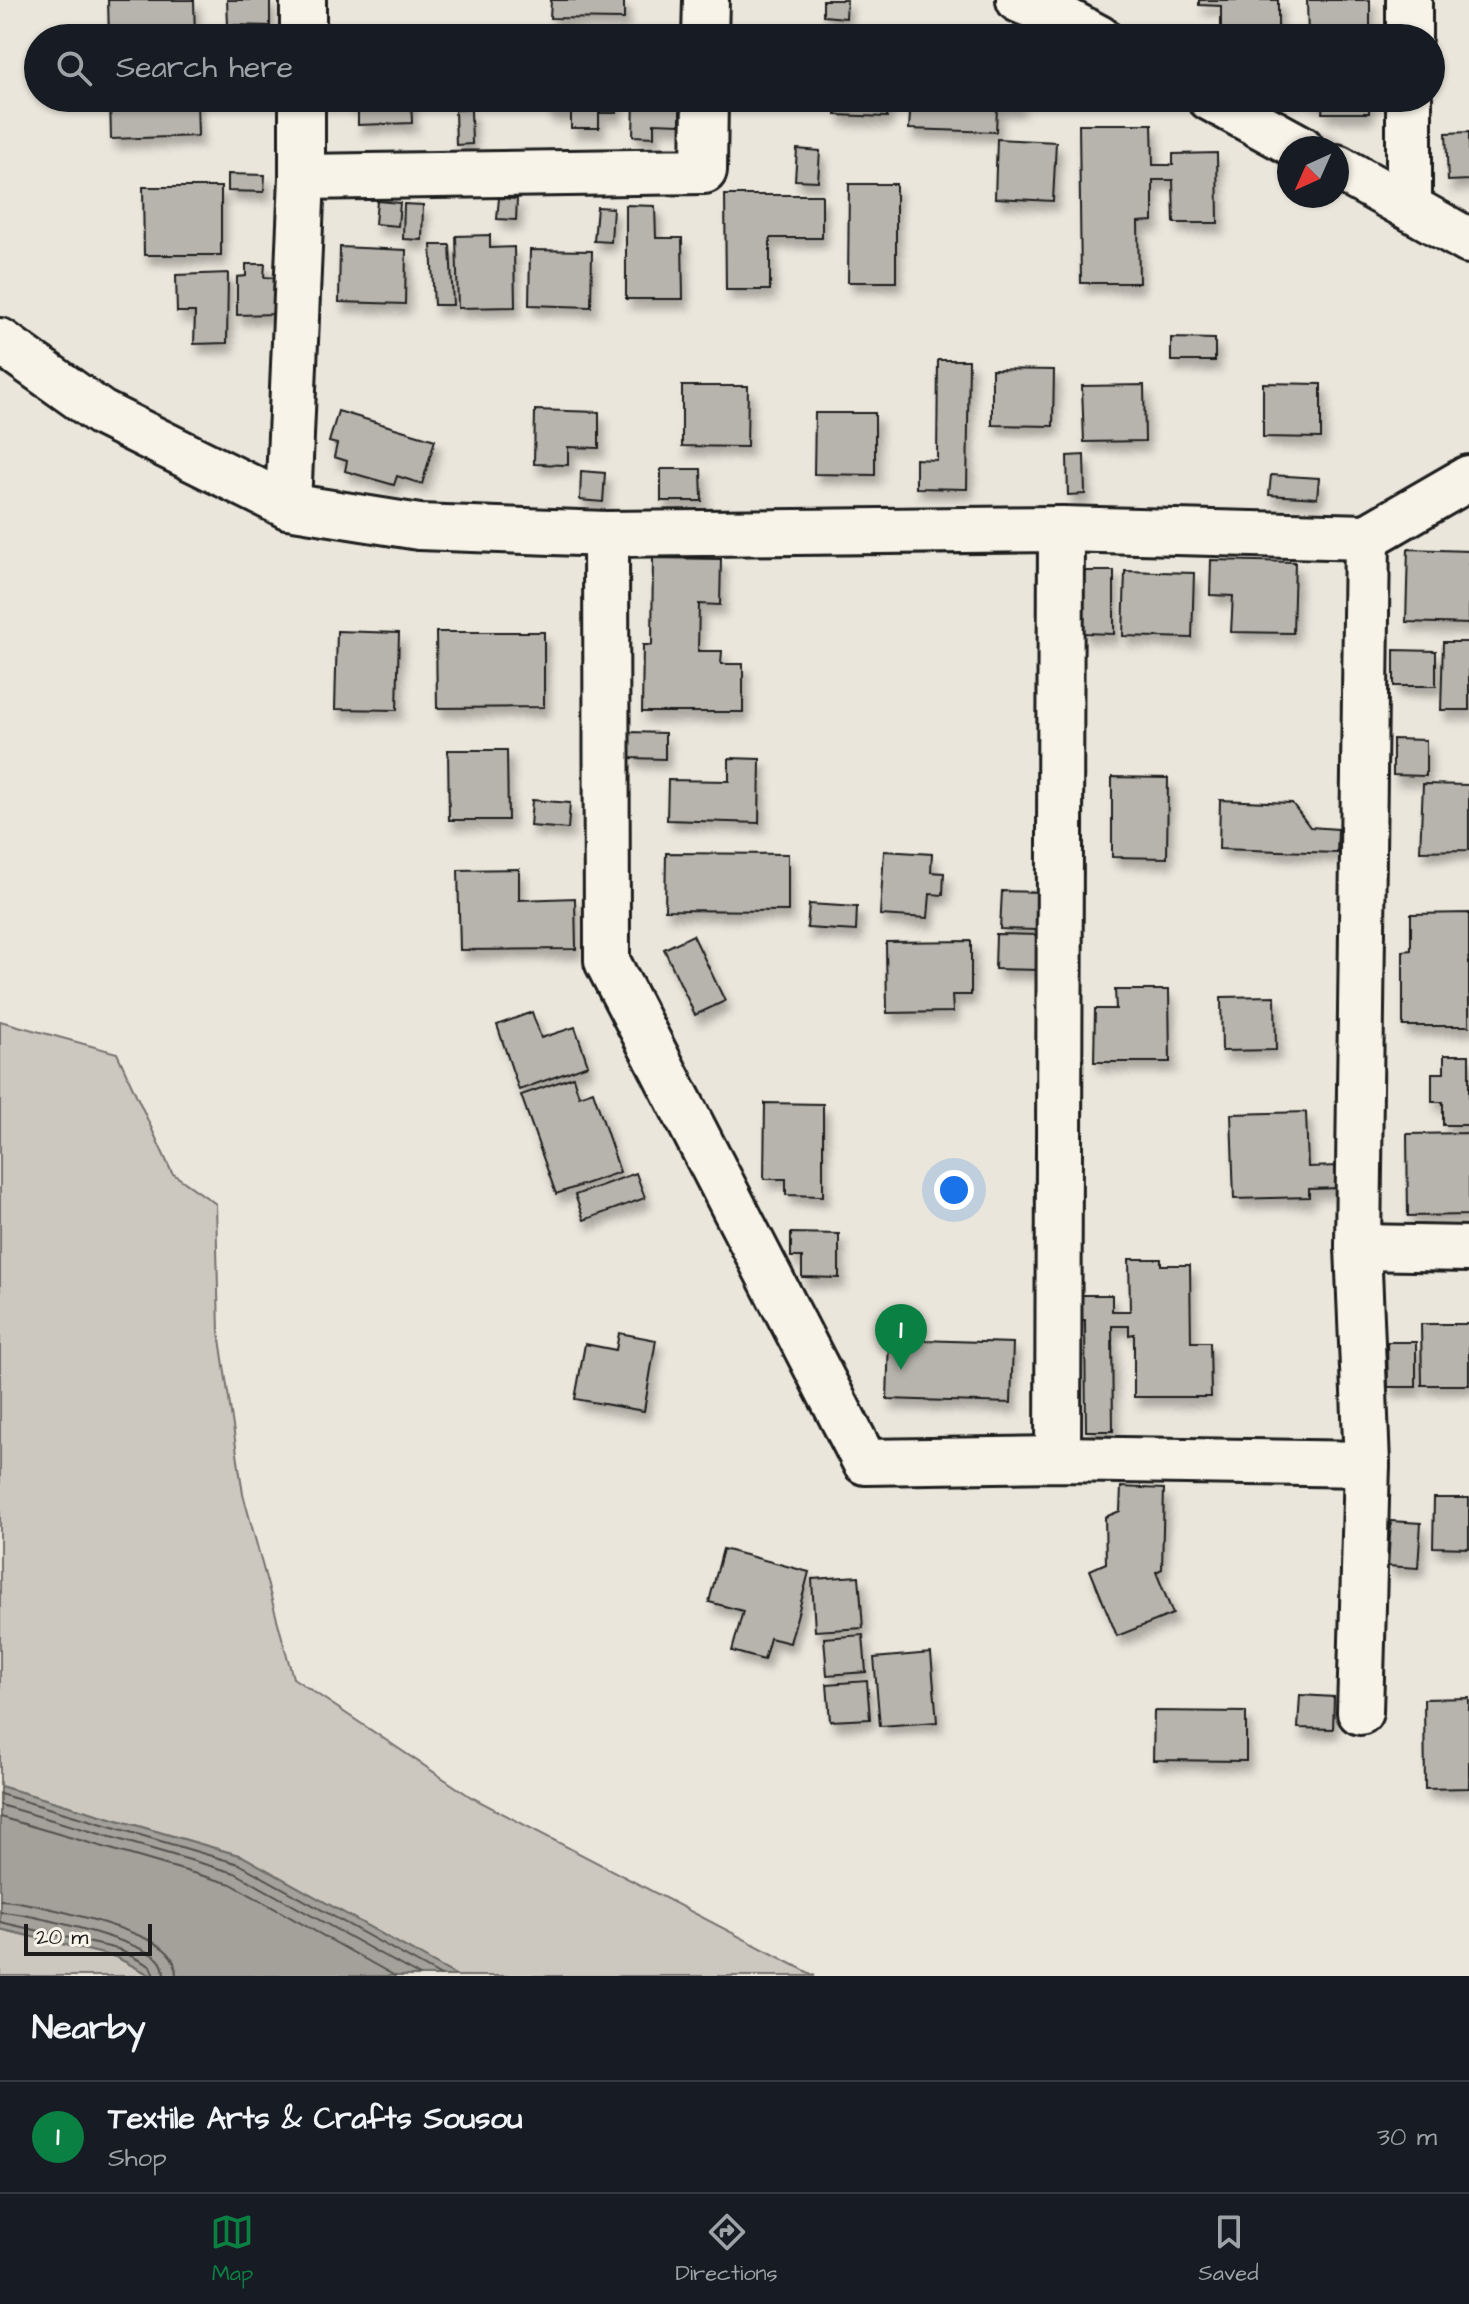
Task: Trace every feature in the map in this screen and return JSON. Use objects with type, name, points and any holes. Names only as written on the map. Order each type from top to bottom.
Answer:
[{"type":"street","points":[[303,0],[303,24]]},
{"type":"street","points":[[705,24],[706,0]]},
{"type":"street","points":[[1019,0],[1073,24]]},
{"type":"street","points":[[1409,0],[1409,24]]},
{"type":"street","points":[[288,506],[302,112]]},
{"type":"street","points":[[302,177],[704,171],[705,112]]},
{"type":"street","points":[[1235,112],[1279,136]]},
{"type":"street","points":[[1409,112],[1409,207]]},
{"type":"street","points":[[1349,174],[1469,241]]},
{"type":"street","points":[[0,341],[101,413],[288,506],[419,527],[606,534],[1061,529],[1367,537],[1469,478]]},
{"type":"street","points":[[1058,1459],[1061,529]]},
{"type":"street","points":[[606,534],[607,961],[865,1462],[1058,1459],[1367,1464]]},
{"type":"street","points":[[1360,1712],[1367,1464],[1358,1247],[1367,537]]},
{"type":"street","points":[[1358,1247],[1469,1249]]},
{"type":"shaded area","points":[[0,1021],[117,1053],[172,1173],[216,1204],[219,1332],[243,1494],[293,1678],[471,1797],[815,1976],[457,1976],[242,1856],[0,1786]]},
{"type":"shaded area","points":[[0,1929],[116,1957],[152,1976],[0,1976]]},
{"type":"water","points":[[0,1786],[242,1856],[457,1976],[152,1976],[116,1957],[0,1929]]},
{"type":"building","points":[[108,0],[194,0],[195,24],[109,24]]},
{"type":"building","points":[[227,0],[270,0],[270,24],[228,24]]},
{"type":"building","points":[[551,0],[624,0],[624,19],[550,18]]},
{"type":"building","points":[[823,0],[847,0],[846,18],[823,16]]},
{"type":"building","points":[[1199,0],[1278,0],[1278,24],[1221,24],[1221,6],[1199,5]]},
{"type":"building","points":[[1307,0],[1370,0],[1370,24],[1308,24]]},
{"type":"building","points":[[110,112],[197,112],[198,136],[111,139]]},
{"type":"building","points":[[358,112],[412,112],[412,123],[358,125]]},
{"type":"building","points":[[455,112],[471,112],[472,144],[456,145]]},
{"type":"building","points":[[547,112],[617,112],[599,113],[599,128],[571,128],[571,113]]},
{"type":"building","points":[[634,112],[680,112],[680,124],[654,123],[654,137],[633,136]]},
{"type":"building","points":[[836,112],[887,112],[887,117],[836,115]]},
{"type":"building","points":[[910,112],[997,112],[996,132],[909,129]]},
{"type":"building","points":[[1322,112],[1369,112],[1369,113]]},
{"type":"building","points":[[1079,124],[1152,124],[1153,165],[1173,165],[1173,154],[1217,153],[1218,223],[1174,223],[1173,180],[1153,180],[1153,221],[1138,222],[1139,283],[1081,283]]},
{"type":"building","points":[[1469,132],[1469,180],[1448,181],[1446,133]]},
{"type":"building","points":[[997,139],[1056,142],[1053,201],[995,198]]},
{"type":"building","points":[[797,149],[820,151],[818,181],[795,180]]},
{"type":"building","points":[[228,174],[265,175],[264,192],[228,191]]},
{"type":"building","points":[[849,184],[896,184],[896,282],[848,282]]},
{"type":"building","points":[[143,187],[221,187],[221,255],[144,255]]},
{"type":"building","points":[[725,195],[822,195],[822,238],[770,238],[770,290],[726,290]]},
{"type":"building","points":[[499,198],[517,199],[516,220],[497,219]]},
{"type":"building","points":[[377,201],[400,203],[398,226],[375,224]]},
{"type":"building","points":[[404,204],[423,205],[422,240],[403,239]]},
{"type":"building","points":[[626,205],[655,206],[656,238],[682,238],[683,299],[626,299]]},
{"type":"building","points":[[597,207],[613,208],[611,242],[594,241]]},
{"type":"building","points":[[490,235],[490,248],[514,247],[515,307],[458,308],[456,236]]},
{"type":"building","points":[[431,245],[450,245],[453,305],[434,305]]},
{"type":"building","points":[[340,247],[406,250],[405,304],[339,302]]},
{"type":"building","points":[[530,250],[592,251],[591,307],[529,305]]},
{"type":"building","points":[[246,264],[265,264],[264,277],[276,278],[275,314],[237,315],[237,277],[246,276]]},
{"type":"building","points":[[228,273],[227,343],[194,344],[195,312],[177,312],[176,275]]},
{"type":"building","points":[[1171,338],[1215,339],[1215,361],[1171,361]]},
{"type":"building","points":[[938,360],[969,360],[967,489],[916,488],[916,459],[937,460]]},
{"type":"building","points":[[992,369],[1054,370],[1053,426],[992,425]]},
{"type":"building","points":[[1263,383],[1321,384],[1321,438],[1263,437]]},
{"type":"building","points":[[1144,385],[1145,441],[1084,442],[1082,386]]},
{"type":"building","points":[[682,386],[748,386],[747,447],[682,446]]},
{"type":"building","points":[[535,410],[599,412],[599,448],[568,447],[568,465],[534,464]]},
{"type":"building","points":[[338,411],[435,440],[422,484],[397,476],[394,485],[345,471],[347,461],[334,457],[337,444],[329,442]]},
{"type":"building","points":[[815,413],[875,413],[875,475],[814,474]]},
{"type":"building","points":[[1084,455],[1085,494],[1068,495],[1067,456]]},
{"type":"building","points":[[661,469],[701,469],[702,501],[661,501]]},
{"type":"building","points":[[581,471],[605,473],[603,502],[580,500]]},
{"type":"building","points":[[1271,475],[1319,478],[1317,498],[1269,495]]},
{"type":"building","points":[[1408,549],[1469,551],[1469,624],[1406,622]]},
{"type":"building","points":[[653,558],[721,559],[720,605],[699,604],[698,651],[722,651],[721,664],[743,664],[743,712],[642,712],[643,645],[652,645]]},
{"type":"building","points":[[1211,560],[1295,562],[1293,633],[1231,632],[1233,596],[1210,595]]},
{"type":"building","points":[[1083,571],[1114,571],[1114,634],[1083,633]]},
{"type":"building","points":[[1125,571],[1194,573],[1192,638],[1123,636]]},
{"type":"building","points":[[337,631],[399,633],[397,710],[335,709]]},
{"type":"building","points":[[436,632],[544,632],[544,707],[437,708]]},
{"type":"building","points":[[1443,642],[1469,642],[1469,710],[1441,710]]},
{"type":"building","points":[[1394,650],[1436,651],[1436,686],[1394,686]]},
{"type":"building","points":[[630,732],[665,733],[665,759],[630,758]]},
{"type":"building","points":[[1393,739],[1426,740],[1426,776],[1393,775]]},
{"type":"building","points":[[448,750],[507,750],[508,820],[449,820]]},
{"type":"building","points":[[729,758],[760,759],[759,823],[667,820],[668,780],[729,781]]},
{"type":"building","points":[[1112,777],[1168,778],[1167,858],[1112,857]]},
{"type":"building","points":[[1423,784],[1469,785],[1469,850],[1420,851]]},
{"type":"building","points":[[532,800],[570,803],[568,829],[530,826]]},
{"type":"building","points":[[1220,800],[1292,803],[1310,827],[1338,829],[1337,853],[1219,849]]},
{"type":"building","points":[[884,851],[932,854],[931,872],[944,873],[943,895],[930,894],[928,918],[880,915]]},
{"type":"building","points":[[666,853],[788,854],[788,911],[665,910]]},
{"type":"building","points":[[519,869],[519,900],[575,898],[576,949],[460,950],[458,870]]},
{"type":"building","points":[[1002,891],[1039,892],[1038,930],[1000,929]]},
{"type":"building","points":[[809,904],[857,907],[856,931],[807,928]]},
{"type":"building","points":[[1469,913],[1469,1026],[1403,1026],[1403,951],[1411,950],[1411,914]]},
{"type":"building","points":[[996,934],[1041,935],[1040,970],[995,969]]},
{"type":"building","points":[[693,935],[725,1001],[695,1015],[664,949]]},
{"type":"building","points":[[971,941],[971,995],[952,995],[953,1012],[887,1013],[886,942]]},
{"type":"building","points":[[1115,990],[1169,990],[1170,1062],[1094,1062],[1095,1009],[1116,1009]]},
{"type":"building","points":[[1275,996],[1276,1050],[1222,1051],[1221,997]]},
{"type":"building","points":[[532,1012],[541,1038],[575,1027],[588,1065],[519,1090],[497,1025]]},
{"type":"building","points":[[1444,1055],[1469,1055],[1469,1125],[1443,1125],[1443,1102],[1432,1102],[1432,1073],[1444,1073]]},
{"type":"building","points":[[573,1077],[579,1096],[593,1091],[620,1172],[556,1194],[521,1095]]},
{"type":"building","points":[[765,1103],[823,1104],[823,1196],[786,1195],[786,1179],[764,1179]]},
{"type":"building","points":[[1306,1112],[1308,1167],[1338,1166],[1340,1188],[1309,1189],[1309,1197],[1234,1199],[1231,1114]]},
{"type":"building","points":[[1469,1133],[1469,1215],[1408,1216],[1407,1134]]},
{"type":"building","points":[[636,1173],[645,1198],[584,1220],[575,1195]]},
{"type":"building","points":[[791,1233],[839,1234],[839,1278],[802,1277],[802,1257],[791,1257]]},
{"type":"building","points":[[1129,1259],[1161,1259],[1161,1265],[1190,1265],[1191,1342],[1210,1342],[1211,1397],[1134,1397],[1134,1334],[1129,1335],[1129,1326],[1112,1326],[1113,1431],[1086,1431],[1085,1320],[1075,1320],[1075,1295],[1112,1295],[1112,1311],[1130,1311]]},
{"type":"building","points":[[1421,1324],[1469,1324],[1469,1385],[1422,1385]]},
{"type":"building","points":[[619,1333],[656,1340],[644,1411],[575,1399],[585,1344],[616,1350]]},
{"type":"building","points":[[889,1339],[1013,1343],[1011,1403],[887,1399]]},
{"type":"building","points":[[1387,1342],[1416,1342],[1416,1387],[1388,1387]]},
{"type":"building","points":[[1121,1487],[1164,1489],[1162,1569],[1156,1572],[1173,1614],[1117,1636],[1090,1570],[1106,1563],[1105,1517],[1120,1511]]},
{"type":"building","points":[[1434,1498],[1469,1498],[1469,1548],[1433,1547]]},
{"type":"building","points":[[1391,1521],[1421,1523],[1418,1568],[1388,1566]]},
{"type":"building","points":[[723,1549],[809,1572],[790,1643],[770,1638],[764,1660],[732,1651],[743,1611],[709,1602]]},
{"type":"building","points":[[859,1576],[863,1628],[815,1631],[812,1579]]},
{"type":"building","points":[[863,1635],[866,1672],[827,1675],[824,1638]]},
{"type":"building","points":[[931,1653],[937,1722],[880,1726],[874,1658]]},
{"type":"building","points":[[867,1681],[870,1719],[830,1721],[827,1684]]},
{"type":"building","points":[[1300,1695],[1334,1697],[1333,1729],[1298,1728]]},
{"type":"building","points":[[1469,1698],[1469,1788],[1425,1789],[1424,1699]]},
{"type":"building","points":[[1154,1711],[1246,1712],[1246,1761],[1153,1760]]},
{"type":"place","name":"Textile Arts & Crafts Sousou","points":[[901,1370]]}]
